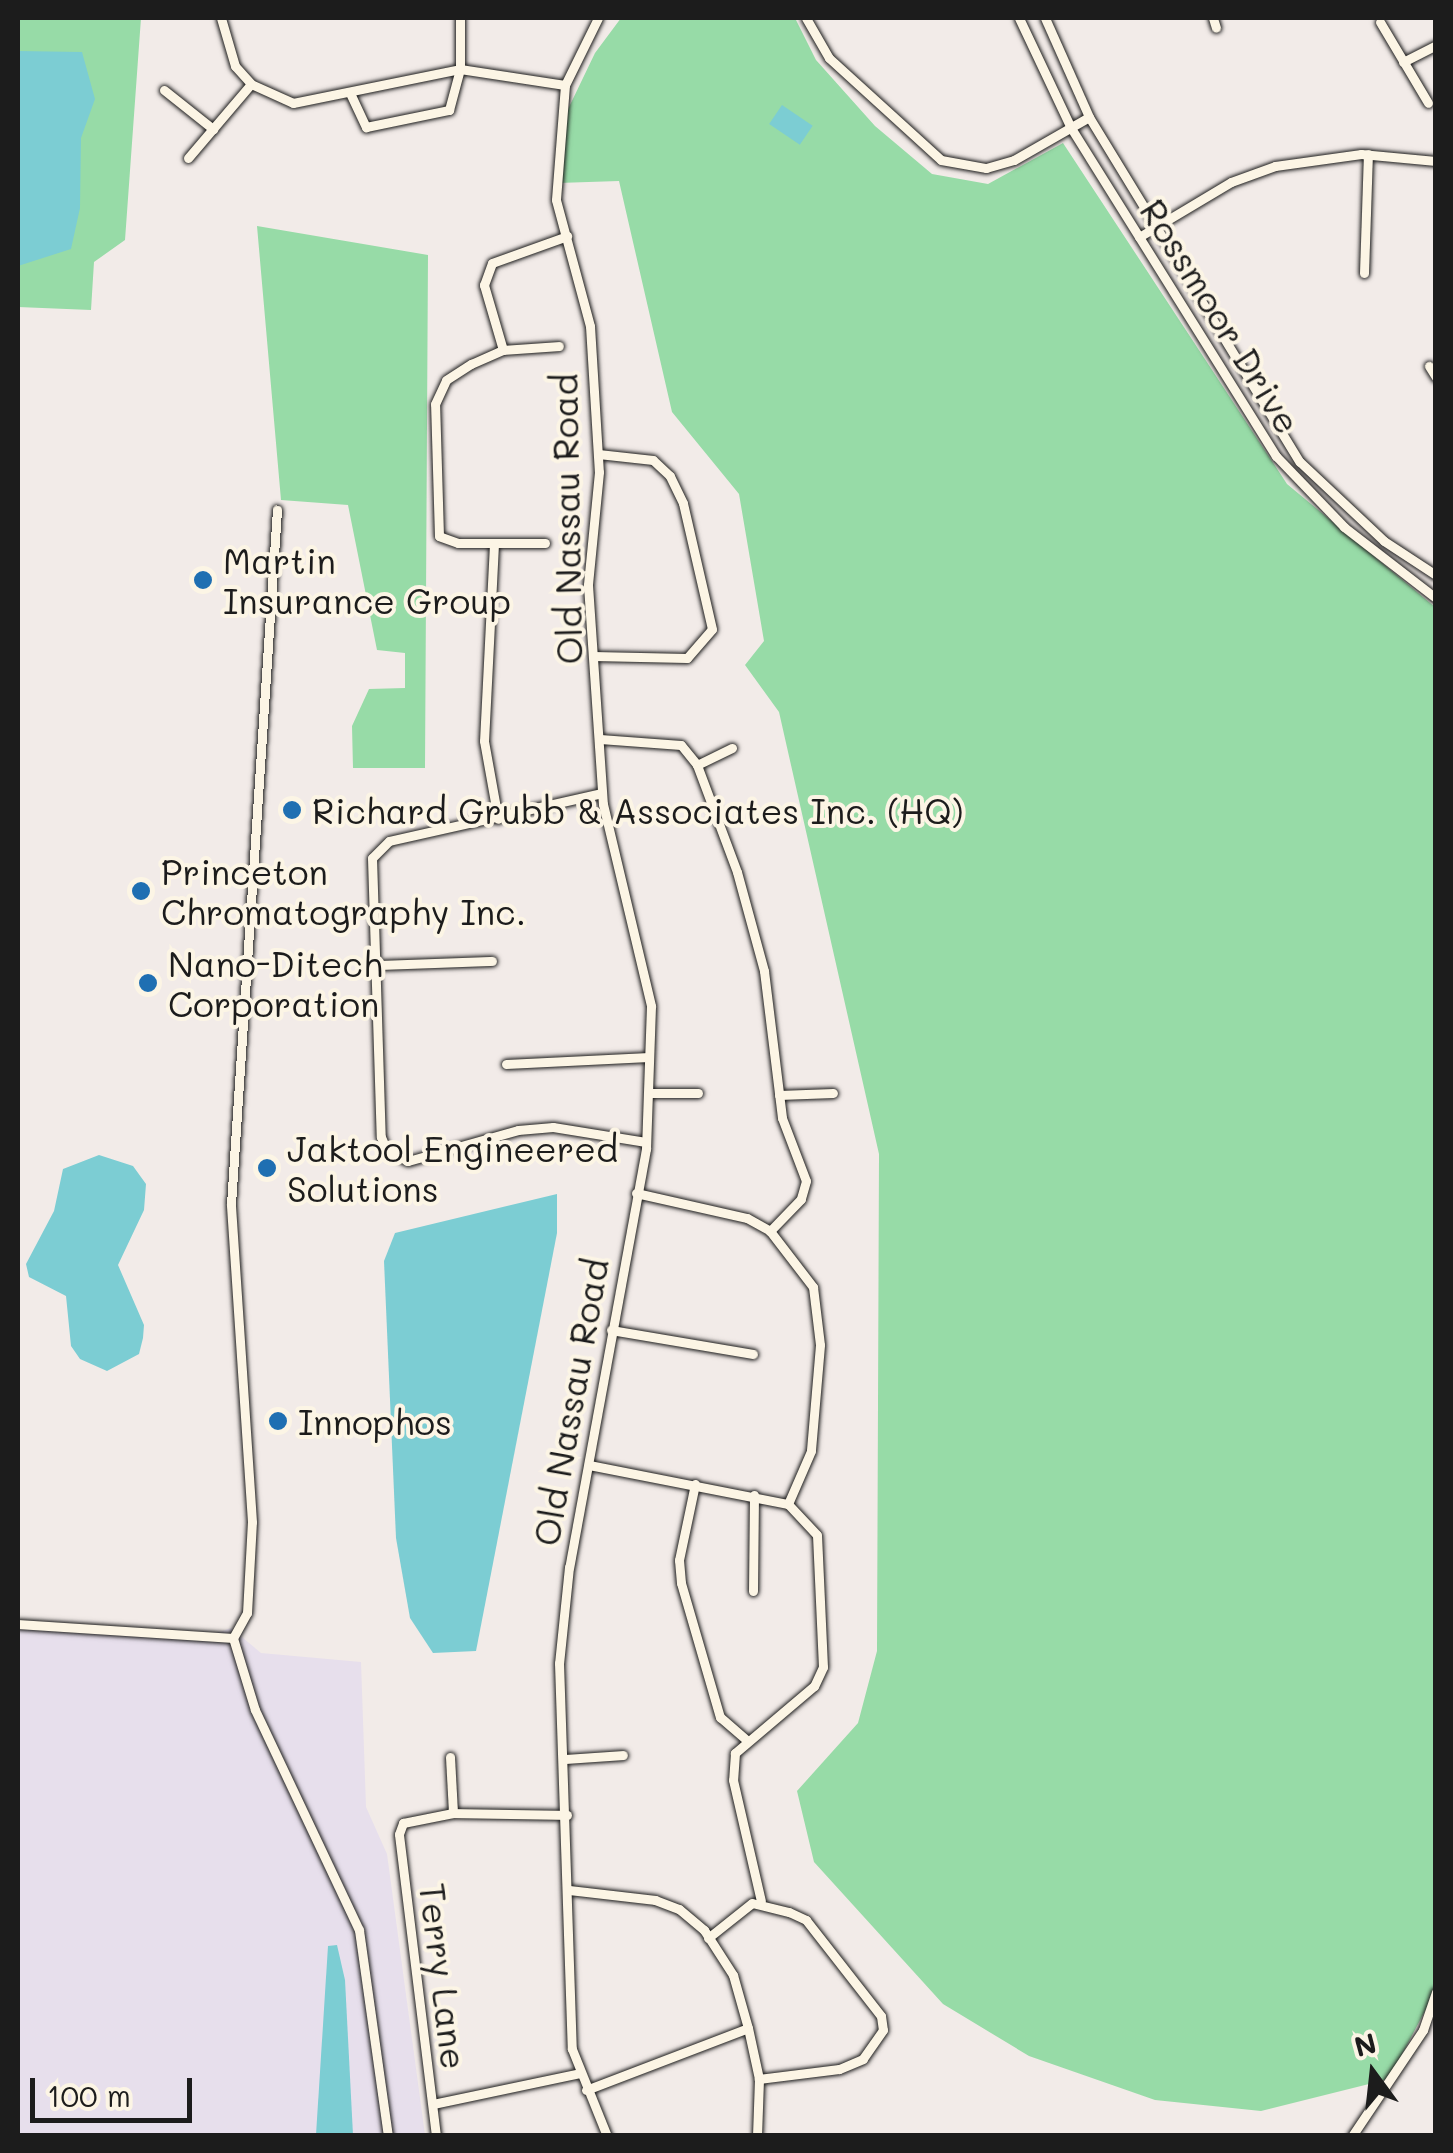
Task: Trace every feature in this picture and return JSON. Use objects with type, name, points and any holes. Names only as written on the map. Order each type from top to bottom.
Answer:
[{"type":"street","points":[[221,18],[224,44],[251,84],[293,103],[460,70],[564,85],[598,18]]},
{"type":"street","points":[[350,93],[366,127],[449,110],[460,70],[460,18]]},
{"type":"street","points":[[806,18],[829,58],[940,160],[986,168],[1014,160],[1089,118]]},
{"type":"street","name":"Rossmoor Drive","points":[[1019,18],[1070,128],[1276,456],[1344,527],[1436,598]]},
{"type":"street","name":"Rossmoor Drive","points":[[1045,18],[1089,118],[1300,462],[1384,541],[1436,575]]},
{"type":"street","points":[[1380,22],[1428,103]]},
{"type":"street","points":[[1404,62],[1436,46]]},
{"type":"street","points":[[188,158],[251,84]]},
{"type":"street","name":"Old Nassau Road","points":[[564,85],[556,200],[590,326],[598,454],[588,584],[602,793],[613,863],[645,968],[650,1093],[646,1142],[561,1626],[572,2048],[607,2136]]},
{"type":"street","points":[[164,90],[213,129]]},
{"type":"street","points":[[1364,273],[1368,154]]},
{"type":"street","points":[[1139,237],[1231,182],[1275,166],[1368,154],[1436,161]]},
{"type":"street","points":[[503,350],[484,286],[492,263],[567,236]]},
{"type":"street","points":[[544,543],[449,542],[440,536],[436,520],[438,390],[503,350],[558,346]]},
{"type":"street","points":[[1429,366],[1436,377]]},
{"type":"street","points":[[592,656],[687,658],[712,629],[683,503],[670,476],[654,460],[598,454]]},
{"type":"street","points":[[278,510],[231,1204],[252,1522],[247,1613],[233,1638],[255,1710],[359,1930],[388,2136]]},
{"type":"street","points":[[494,544],[484,740],[498,820]]},
{"type":"street","points":[[600,739],[681,746],[697,765],[737,872],[764,971],[779,1095],[806,1181],[801,1199],[770,1231]]},
{"type":"street","points":[[697,765],[732,748]]},
{"type":"street","points":[[602,793],[380,847],[372,858],[381,1136],[396,1158],[422,1160],[489,1136],[553,1127],[646,1142]]},
{"type":"street","points":[[377,965],[492,961]]},
{"type":"street","points":[[506,1064],[649,1057]]},
{"type":"street","points":[[650,1093],[698,1093]]},
{"type":"street","points":[[779,1095],[833,1093]]},
{"type":"street","points":[[636,1192],[747,1218],[770,1231],[813,1287],[820,1346],[811,1451],[788,1504]]},
{"type":"street","points":[[611,1330],[753,1354]]},
{"type":"street","points":[[589,1466],[788,1504],[822,1548],[823,1667],[814,1686],[746,1740],[736,1753],[733,1780],[761,1901]]},
{"type":"street","points":[[695,1484],[679,1560],[681,1584],[720,1717],[746,1740]]},
{"type":"street","points":[[753,1590],[754,1496]]},
{"type":"street","points":[[18,1624],[233,1638]]},
{"type":"street","points":[[566,1759],[623,1756]]},
{"type":"street","points":[[450,1757],[453,1813],[567,1815]]},
{"type":"street","name":"Terry Lane","points":[[436,2136],[399,1834],[403,1823],[453,1813]]},
{"type":"street","points":[[570,1890],[655,1900],[679,1908],[708,1938],[733,1975],[748,2028],[759,2079],[756,2136]]},
{"type":"street","points":[[708,1938],[761,1901]]},
{"type":"street","points":[[759,2079],[839,2070],[863,2059],[882,2030],[874,2002],[806,1920],[761,1901]]},
{"type":"street","points":[[1352,2136],[1423,2030],[1436,1992]]},
{"type":"street","points":[[586,2090],[748,2028]]},
{"type":"street","points":[[1423,2030],[1436,2036]]},
{"type":"street","points":[[433,2104],[580,2073]]},
{"type":"shaded area","points":[[18,1625],[205,1637],[231,1628],[261,1653],[361,1662],[366,1807],[387,1854],[425,2135],[18,2135]]},
{"type":"green space","points":[[18,18],[141,18],[125,240],[94,262],[91,310],[18,307]]},
{"type":"green space","points":[[621,18],[795,18],[816,60],[875,126],[932,174],[988,184],[1063,143],[1287,484],[1435,607],[1436,1990],[1389,2079],[1261,2111],[1155,2100],[1029,2056],[943,2004],[814,1862],[797,1791],[858,1723],[877,1651],[879,1154],[779,712],[745,665],[764,641],[739,494],[672,412],[619,181],[558,183],[558,130],[595,53]]},
{"type":"green space","points":[[257,226],[428,255],[425,768],[353,768],[352,726],[369,689],[405,688],[405,653],[377,650],[348,505],[281,500]]},
{"type":"water","points":[[18,51],[82,52],[95,99],[81,138],[80,208],[71,249],[18,266]]},
{"type":"water","points":[[782,105],[813,126],[800,145],[769,124]]},
{"type":"water","points":[[99,1155],[133,1166],[146,1184],[144,1210],[118,1265],[144,1325],[143,1338],[139,1354],[107,1371],[80,1359],[71,1346],[66,1296],[29,1277],[26,1264],[54,1211],[63,1169]]},
{"type":"water","points":[[557,1194],[557,1233],[476,1651],[433,1653],[410,1618],[396,1538],[384,1261],[395,1233]]},
{"type":"water","points":[[337,1945],[345,1980],[353,2135],[316,2135],[328,1946]]},
{"type":"place","name":"Martin Insurance Group","points":[[203,580]]},
{"type":"place","name":"Richard Grubb & Associates Inc. (HQ)","points":[[292,810]]},
{"type":"place","name":"Princeton Chromatography Inc.","points":[[141,891]]},
{"type":"place","name":"Nano-Ditech Corporation","points":[[148,983]]},
{"type":"place","name":"Jaktool Engineered Solutions","points":[[267,1168]]},
{"type":"place","name":"Innophos","points":[[278,1421]]}]
